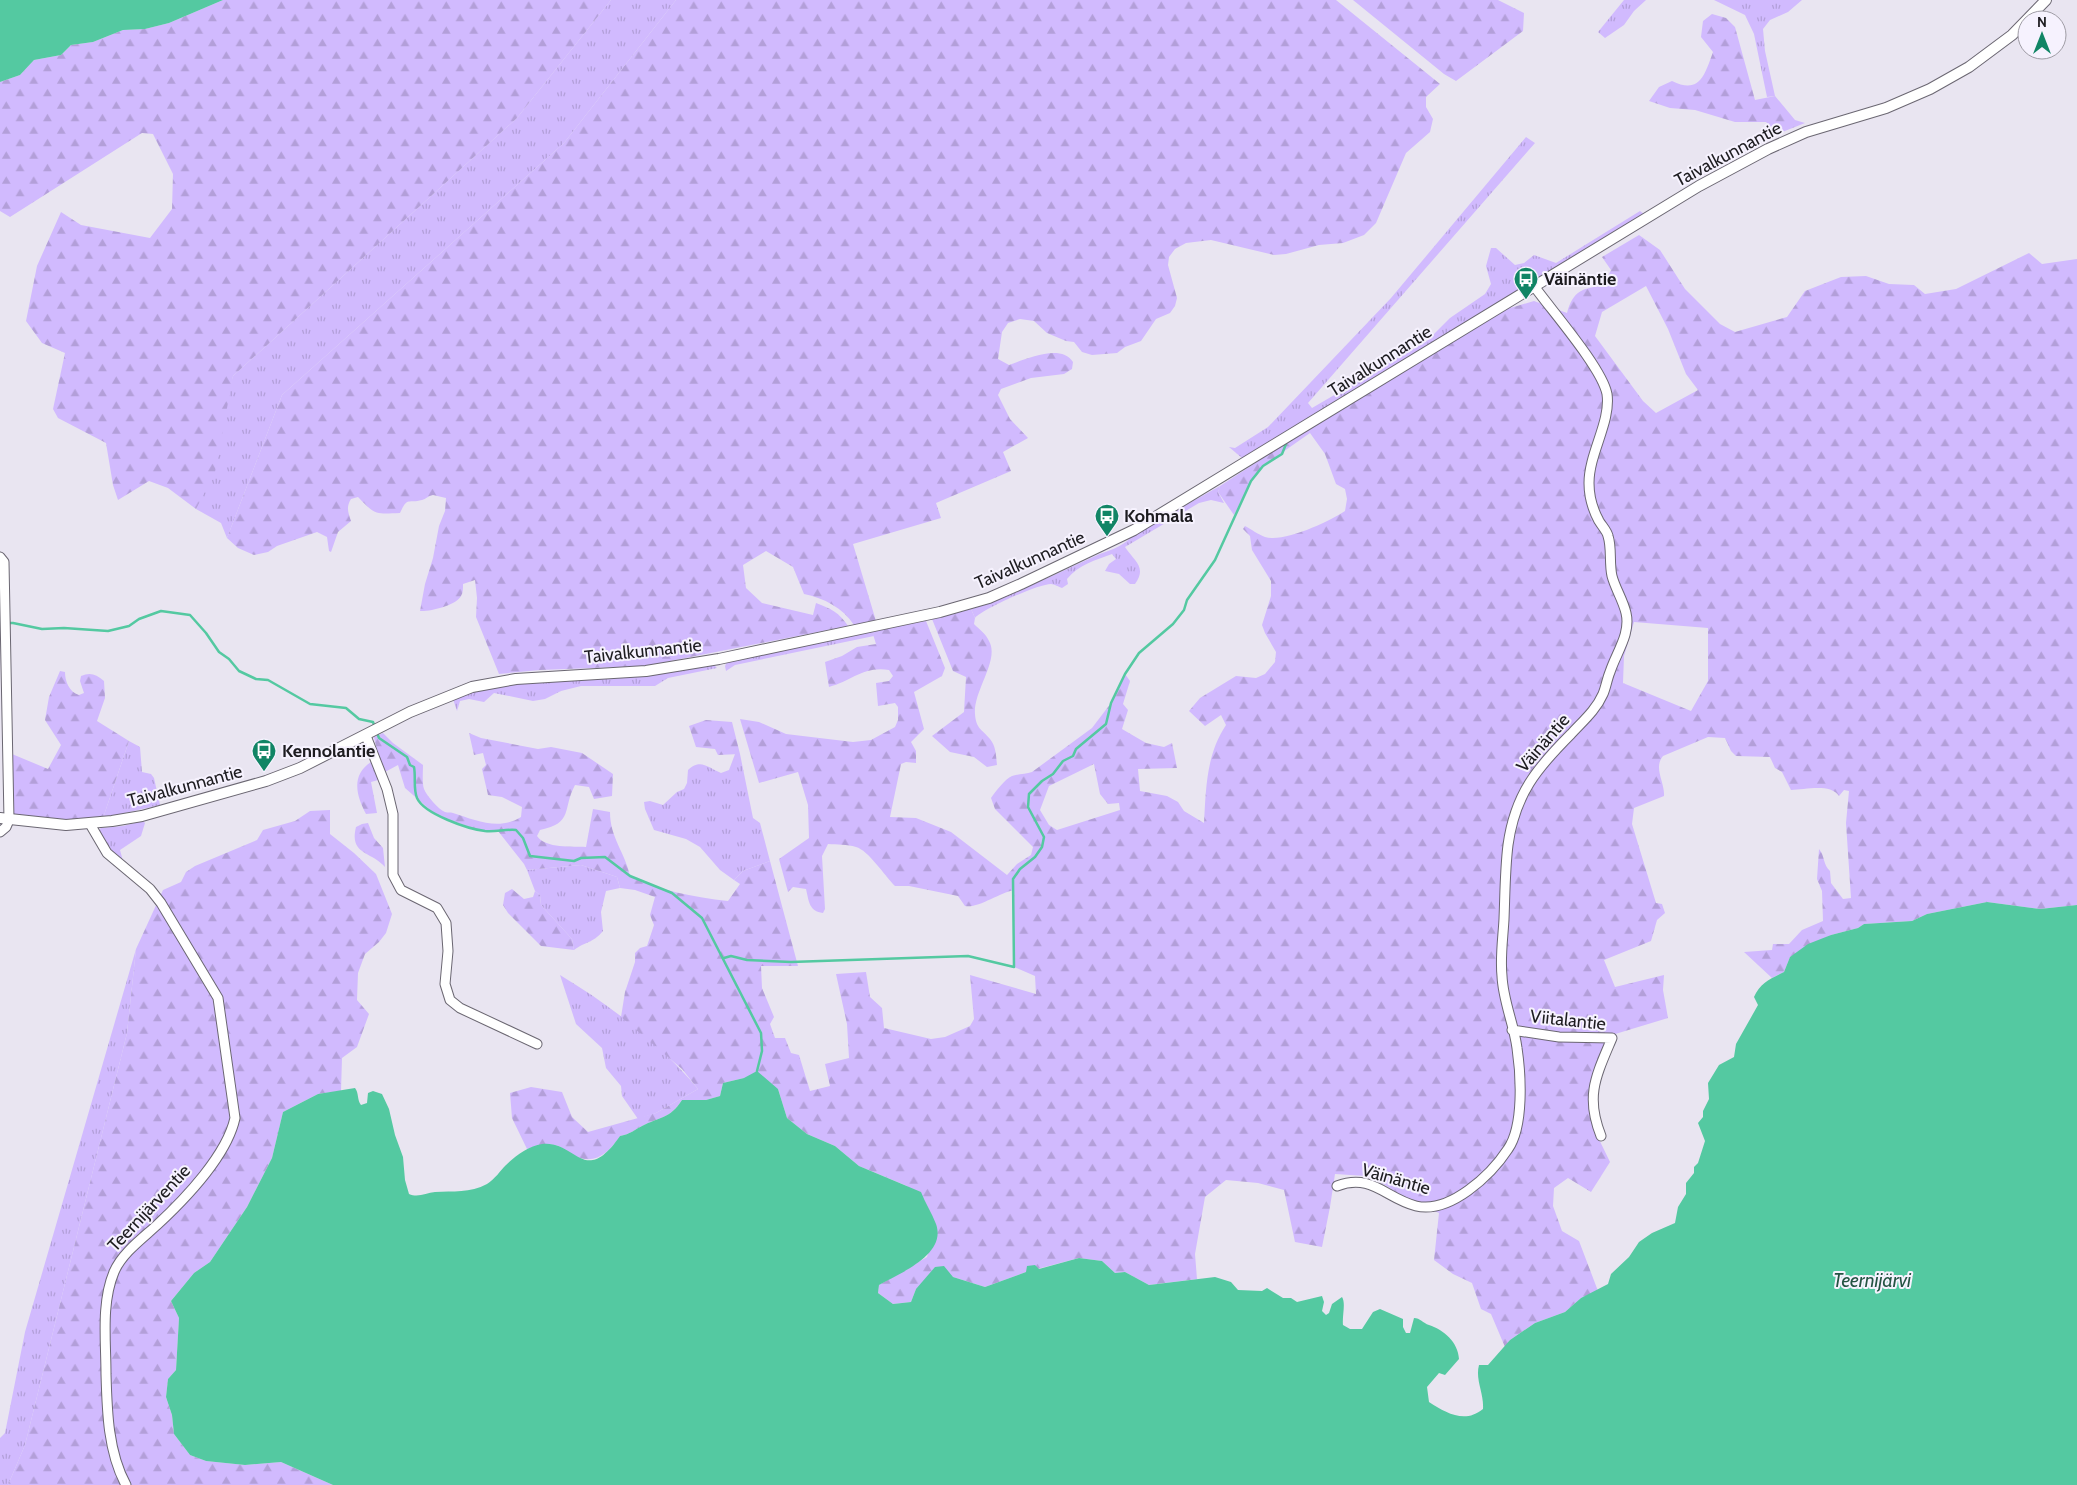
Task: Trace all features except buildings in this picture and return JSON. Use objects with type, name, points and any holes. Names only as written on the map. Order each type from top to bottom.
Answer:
[{"type":"street","name":"Taivalkunnantie","points":[[4,819],[49,824],[90,824],[151,813],[266,781],[300,768],[410,712],[472,687],[516,679],[646,671],[719,659],[940,612],[989,598],[1134,530],[1699,186],[1768,149],[1806,132],[1886,108],[1930,89],[1969,67],[2012,35],[2046,0]]},
{"type":"street","name":"Väinäntie","points":[[1337,1186],[1347,1183],[1364,1183],[1415,1206],[1428,1208],[1456,1199],[1491,1170],[1510,1147],[1518,1123],[1517,1048],[1502,976],[1507,860],[1511,831],[1521,797],[1532,776],[1595,710],[1603,694],[1610,670],[1627,629],[1624,605],[1612,576],[1608,534],[1595,511],[1589,486],[1590,468],[1607,414],[1606,393],[1596,369],[1534,286]]},
{"type":"street","points":[[0,557],[4,562],[4,819],[6,827],[0,832]]},
{"type":"street","points":[[366,736],[386,789],[393,814],[393,875],[401,890],[437,908],[446,923],[448,951],[445,984],[450,1000],[460,1008],[537,1044]]},
{"type":"street","name":"Teernijärventie","points":[[90,824],[107,853],[150,889],[161,903],[218,998],[235,1118],[232,1132],[217,1156],[188,1194],[126,1255],[115,1270],[108,1288],[106,1311],[108,1420],[114,1454],[126,1485]]},
{"type":"street","name":"Viitalantie","points":[[1512,1030],[1559,1037],[1612,1038],[1595,1085],[1592,1108],[1601,1136]]},
{"type":"green space","points":[[223,0],[611,0],[517,118],[233,376],[215,472],[196,509],[168,488],[149,481],[118,500],[113,485],[106,443],[58,418],[53,409],[65,353],[42,343],[26,321],[37,266],[61,212],[81,225],[150,238],[172,209],[173,174],[153,134],[142,133],[10,217],[0,211],[0,82],[20,75],[34,60],[61,55],[71,45],[93,42],[123,30],[145,29],[169,23]]},
{"type":"green space","points":[[611,0],[676,0],[564,143],[282,395],[227,538],[221,523],[196,509],[233,376],[517,118]]},
{"type":"green space","points":[[676,0],[1336,0],[1440,84],[1426,97],[1426,107],[1433,119],[1430,132],[1406,153],[1376,223],[1364,235],[1343,243],[1319,245],[1286,254],[1274,255],[1211,240],[1186,243],[1175,249],[1169,257],[1168,265],[1177,298],[1175,306],[1170,313],[1156,319],[1141,341],[1125,347],[1117,353],[1092,355],[1082,352],[1074,342],[1066,341],[1047,333],[1034,321],[1020,319],[1008,323],[1002,332],[998,359],[1009,365],[1043,354],[1060,354],[1068,356],[1073,362],[1072,369],[1064,374],[1031,378],[1001,389],[998,395],[1010,419],[1028,438],[1003,452],[1011,471],[936,503],[941,518],[853,544],[876,621],[854,625],[839,609],[819,598],[804,594],[793,567],[766,551],[743,565],[746,588],[762,603],[813,615],[816,603],[834,612],[848,626],[645,666],[540,670],[499,674],[476,617],[477,598],[475,580],[463,584],[462,595],[449,605],[420,611],[439,526],[445,511],[446,498],[433,495],[422,500],[407,502],[400,513],[376,512],[358,497],[351,499],[348,510],[351,521],[338,532],[331,552],[329,551],[327,537],[317,532],[277,546],[268,552],[254,555],[238,548],[227,538],[282,395],[564,143]]},
{"type":"green space","points":[[1353,0],[1498,0],[1524,13],[1523,31],[1456,81],[1444,74]]},
{"type":"green space","points":[[1624,0],[1646,0],[1634,11],[1624,25],[1605,38],[1598,32]]},
{"type":"green space","points":[[1714,0],[1802,0],[1788,12],[1770,20],[1763,29],[1765,51],[1775,96],[1767,97],[1754,34],[1745,15]]},
{"type":"green space","points":[[1712,14],[1726,18],[1735,27],[1755,100],[1775,96],[1795,120],[1805,123],[1772,136],[1773,129],[1766,122],[1735,122],[1695,110],[1670,108],[1649,101],[1659,87],[1672,81],[1681,85],[1695,84],[1704,75],[1713,52],[1701,37],[1703,21]]},
{"type":"green space","points":[[1526,137],[1535,143],[1308,403],[1312,408],[1427,341],[1450,318],[1485,294],[1491,284],[1486,266],[1491,248],[1496,248],[1515,265],[1524,263],[1534,255],[1556,263],[1640,211],[1644,214],[1642,217],[1242,458],[1229,447],[1235,448],[1268,427],[1391,298]]},
{"type":"green space","points":[[1639,235],[1660,250],[1685,289],[1720,324],[1735,332],[1787,317],[1805,291],[1841,277],[1866,276],[1889,284],[1914,285],[1925,294],[1956,289],[2029,253],[2042,264],[2077,259],[2077,905],[2040,909],[1987,902],[1927,914],[1912,921],[1864,924],[1858,928],[1831,935],[1790,957],[1784,972],[1772,978],[1744,952],[1772,950],[1773,944],[1789,944],[1802,930],[1823,921],[1822,891],[1817,879],[1819,849],[1830,871],[1831,883],[1843,899],[1851,898],[1846,823],[1849,791],[1844,790],[1839,796],[1835,792],[1824,788],[1791,790],[1782,772],[1775,768],[1770,757],[1736,756],[1731,751],[1725,738],[1708,737],[1663,756],[1660,761],[1659,770],[1664,796],[1634,808],[1632,824],[1656,903],[1662,904],[1665,913],[1657,920],[1651,941],[1604,960],[1615,987],[1664,975],[1663,990],[1668,1018],[1612,1035],[1597,1065],[1594,1129],[1610,1162],[1591,1192],[1568,1178],[1554,1188],[1553,1206],[1562,1231],[1579,1241],[1598,1291],[1581,1298],[1565,1312],[1535,1323],[1510,1340],[1505,1347],[1491,1314],[1481,1309],[1472,1283],[1453,1274],[1434,1260],[1439,1213],[1404,1198],[1385,1185],[1366,1176],[1335,1174],[1322,1247],[1295,1242],[1284,1190],[1258,1183],[1226,1180],[1205,1197],[1195,1254],[1197,1279],[1149,1285],[1125,1272],[1115,1273],[1102,1261],[1079,1258],[1026,1272],[985,1287],[953,1277],[916,1289],[911,1302],[893,1304],[878,1293],[879,1285],[927,1257],[936,1225],[929,1213],[907,1186],[859,1166],[835,1146],[807,1134],[787,1118],[778,1089],[744,1078],[723,1083],[720,1096],[706,1100],[682,1100],[669,1114],[620,1136],[605,1153],[593,1159],[579,1158],[561,1147],[550,1144],[527,1149],[512,1118],[510,1093],[531,1087],[562,1092],[572,1117],[588,1132],[656,1113],[698,1089],[682,1069],[621,1017],[625,992],[635,962],[635,953],[640,948],[647,946],[654,925],[650,915],[655,897],[635,890],[620,888],[617,877],[581,865],[527,870],[498,831],[478,830],[436,815],[405,788],[398,765],[385,772],[378,756],[374,737],[383,733],[393,743],[423,765],[424,789],[433,802],[442,810],[478,821],[496,824],[513,821],[521,817],[522,807],[502,797],[488,795],[482,769],[486,765],[483,753],[474,755],[469,733],[481,738],[538,749],[551,747],[582,753],[613,774],[612,796],[594,799],[589,787],[575,785],[563,819],[551,827],[540,830],[537,836],[546,843],[553,845],[586,847],[593,809],[610,812],[612,830],[630,876],[666,889],[728,901],[740,884],[734,880],[743,871],[770,861],[798,966],[761,966],[762,988],[774,1017],[770,1024],[775,1038],[785,1038],[791,1053],[799,1055],[810,1091],[830,1086],[825,1064],[849,1058],[847,1024],[836,974],[866,972],[870,997],[882,1008],[884,1028],[931,1039],[945,1037],[970,1026],[974,1019],[970,975],[1036,994],[1035,976],[1014,967],[1014,890],[976,905],[965,906],[958,896],[909,886],[895,886],[861,849],[849,845],[828,844],[822,856],[825,909],[823,913],[818,912],[810,905],[806,889],[793,887],[788,892],[779,859],[809,838],[808,805],[798,772],[759,783],[740,719],[759,722],[786,734],[853,742],[871,740],[895,727],[898,720],[898,707],[895,703],[878,706],[876,683],[889,681],[893,676],[889,670],[872,670],[829,687],[825,662],[842,656],[857,647],[876,644],[872,631],[926,621],[945,668],[942,676],[914,692],[924,729],[911,742],[916,751],[916,763],[906,762],[901,764],[890,817],[916,818],[951,832],[1007,875],[1017,864],[1031,855],[1033,847],[995,809],[991,798],[1009,778],[1014,775],[1032,772],[1092,728],[1111,703],[1125,674],[1130,681],[1123,704],[1128,710],[1122,729],[1146,743],[1164,747],[1172,743],[1177,768],[1138,769],[1140,791],[1167,796],[1178,802],[1184,811],[1204,823],[1208,772],[1214,748],[1226,725],[1221,715],[1205,726],[1189,711],[1200,698],[1236,676],[1256,678],[1265,674],[1275,662],[1276,652],[1262,625],[1271,596],[1271,581],[1252,550],[1250,536],[1243,529],[1245,526],[1265,537],[1273,538],[1295,534],[1345,511],[1347,499],[1345,489],[1336,484],[1325,454],[1310,433],[1263,466],[1251,481],[1234,515],[1218,492],[1220,486],[1308,429],[1507,309],[1534,301],[1567,313],[1572,300],[1579,292],[1603,286],[1611,270],[1602,257]],"holes":[[[1646,286],[1668,329],[1686,374],[1698,390],[1656,413],[1643,401],[1595,336],[1602,312]],[[1634,622],[1708,628],[1708,681],[1691,711],[1623,683],[1624,656]],[[1094,764],[1100,794],[1108,804],[1119,803],[1120,810],[1057,830],[1049,825],[1040,810],[1049,786]]]},
{"type":"green space","points":[[1220,486],[1218,492],[1224,503],[1211,500],[1199,503],[1125,547],[1140,569],[1135,584],[1130,584],[1119,574],[1105,571],[1109,564],[1116,559],[1112,554],[1076,570],[1067,579],[1068,584],[1062,588],[1051,584],[1023,592],[999,603],[975,618],[971,609],[1119,546],[1134,534]]},
{"type":"green space","points":[[971,609],[975,618],[974,624],[986,636],[991,649],[989,666],[975,705],[978,726],[992,742],[995,751],[997,765],[987,767],[974,757],[950,752],[932,736],[964,712],[966,677],[953,671],[932,619]]},
{"type":"green space","points":[[872,631],[874,636],[735,665],[726,671],[725,666],[727,662]]},
{"type":"green space","points":[[714,665],[717,668],[668,678],[655,686],[581,686],[561,691],[545,699],[533,701],[494,693],[484,702],[469,699],[460,701],[457,711],[453,699],[504,684]]},
{"type":"green space","points":[[60,671],[65,672],[68,686],[79,695],[84,693],[80,681],[81,676],[93,674],[104,681],[105,698],[97,721],[129,741],[103,818],[71,820],[14,815],[12,754],[48,769],[61,745],[45,720],[49,697]]},
{"type":"green space","points":[[706,720],[732,722],[740,754],[718,755],[715,749],[696,747],[689,726]]},
{"type":"green space","points":[[129,741],[140,747],[142,772],[151,774],[154,778],[160,805],[103,818]]},
{"type":"green space","points":[[735,754],[740,754],[753,818],[760,823],[770,861],[743,871],[734,880],[720,870],[700,847],[686,839],[654,830],[644,802],[650,801],[663,805],[677,792],[684,789],[687,783],[688,770],[693,766],[701,764],[721,773],[729,770]]},
{"type":"green space","points":[[371,762],[378,780],[371,782],[377,813],[366,814],[357,786],[360,773]]},
{"type":"green space","points":[[330,810],[330,834],[376,874],[392,914],[386,933],[365,954],[358,973],[357,1000],[369,1014],[357,1047],[342,1058],[341,1091],[318,1094],[283,1112],[272,1158],[247,1207],[210,1262],[194,1273],[171,1301],[179,1318],[176,1370],[168,1379],[166,1397],[172,1415],[174,1434],[190,1455],[206,1461],[245,1465],[281,1462],[333,1485],[8,1485],[25,1445],[127,1033],[136,949],[163,890],[181,882],[186,872],[195,866],[257,840],[263,830],[295,821],[310,811]]},
{"type":"green space","points":[[143,821],[145,823],[141,836],[120,850],[123,861],[112,853],[98,831],[101,828],[123,826]]},
{"type":"green space","points":[[368,823],[374,838],[383,848],[385,867],[358,848],[356,843],[356,827]]},
{"type":"green space","points":[[581,865],[617,877],[620,888],[606,891],[601,912],[603,931],[596,938],[574,950],[572,939],[541,905],[540,895],[535,891],[527,870]]},
{"type":"green space","points":[[512,889],[524,899],[533,897],[535,891],[540,895],[541,905],[572,939],[574,950],[541,946],[508,913],[503,905],[505,893]]},
{"type":"green space","points":[[136,949],[127,1033],[25,1445],[8,1485],[0,1485],[0,1438],[5,1433],[25,1332]]},
{"type":"green space","points":[[560,975],[634,1026],[668,1056],[698,1089],[656,1113],[638,1119],[622,1096],[621,1086],[606,1068],[602,1048],[576,1024]]},
{"type":"water","points":[[0,0],[223,0],[169,23],[145,29],[123,30],[93,42],[71,45],[61,55],[34,60],[20,75],[0,82]]},
{"type":"water","name":"Teernijärvi","points":[[1987,902],[2040,909],[2077,905],[2077,1485],[333,1485],[281,1462],[245,1465],[206,1461],[190,1455],[174,1434],[172,1415],[166,1397],[168,1379],[176,1370],[179,1318],[171,1301],[194,1273],[210,1262],[247,1207],[272,1158],[283,1112],[318,1094],[355,1088],[361,1105],[367,1103],[368,1093],[373,1091],[382,1094],[389,1109],[395,1135],[403,1157],[405,1180],[409,1194],[419,1195],[481,1187],[492,1180],[518,1155],[527,1149],[542,1144],[563,1148],[580,1158],[588,1160],[597,1159],[608,1151],[620,1136],[664,1117],[673,1111],[682,1100],[706,1100],[720,1096],[723,1083],[744,1078],[757,1071],[778,1089],[787,1118],[807,1134],[835,1146],[859,1166],[921,1192],[936,1224],[938,1235],[935,1245],[920,1262],[879,1285],[878,1293],[893,1304],[911,1302],[916,1289],[935,1267],[944,1266],[953,1277],[985,1287],[1026,1272],[1027,1266],[1035,1265],[1039,1269],[1079,1258],[1102,1261],[1115,1273],[1125,1272],[1149,1285],[1215,1277],[1231,1282],[1238,1290],[1262,1291],[1267,1288],[1283,1298],[1291,1298],[1297,1302],[1322,1296],[1324,1302],[1322,1311],[1326,1315],[1329,1313],[1332,1304],[1342,1297],[1344,1303],[1343,1325],[1350,1329],[1362,1329],[1373,1312],[1380,1309],[1403,1319],[1403,1327],[1406,1333],[1410,1333],[1414,1318],[1416,1318],[1445,1333],[1456,1347],[1459,1359],[1445,1375],[1439,1373],[1427,1387],[1429,1402],[1449,1413],[1469,1416],[1483,1409],[1478,1376],[1479,1365],[1488,1365],[1510,1340],[1535,1323],[1565,1312],[1581,1298],[1608,1284],[1611,1274],[1629,1257],[1639,1242],[1652,1233],[1675,1223],[1678,1207],[1686,1194],[1686,1183],[1694,1173],[1694,1167],[1698,1163],[1705,1141],[1698,1123],[1703,1117],[1703,1111],[1709,1099],[1708,1083],[1719,1065],[1734,1057],[1736,1044],[1758,1005],[1754,997],[1756,992],[1766,982],[1784,972],[1790,957],[1808,944],[1831,935],[1858,928],[1864,924],[1912,921],[1927,914]]},
{"type":"waterway","points":[[724,958],[731,956],[747,960],[791,962],[968,956],[1014,967],[1013,879],[1020,869],[1035,857],[1042,847],[1044,837],[1028,807],[1029,794],[1042,781],[1053,774],[1063,761],[1073,756],[1076,749],[1106,724],[1111,703],[1125,674],[1139,653],[1173,624],[1184,610],[1187,600],[1215,560],[1251,481],[1263,466],[1282,454],[1286,444]]},
{"type":"waterway","points":[[0,623],[13,623],[42,629],[64,628],[108,631],[129,626],[139,619],[161,611],[190,615],[219,652],[229,659],[239,671],[256,679],[268,680],[310,704],[346,708],[359,719],[373,722],[374,725]]},
{"type":"waterway","points":[[377,733],[379,738],[407,757],[410,765],[414,767],[417,798],[428,810],[447,820],[477,830],[516,830],[523,838],[530,856],[574,861],[581,858],[605,857],[630,876],[672,893],[702,918],[761,1033],[762,1051],[757,1071]]},
{"type":"place","name":"Väinäntie","points":[[1526,300]]},
{"type":"place","name":"Kohmala","points":[[1107,537]]},
{"type":"place","name":"Kennolantie","points":[[264,772]]}]
